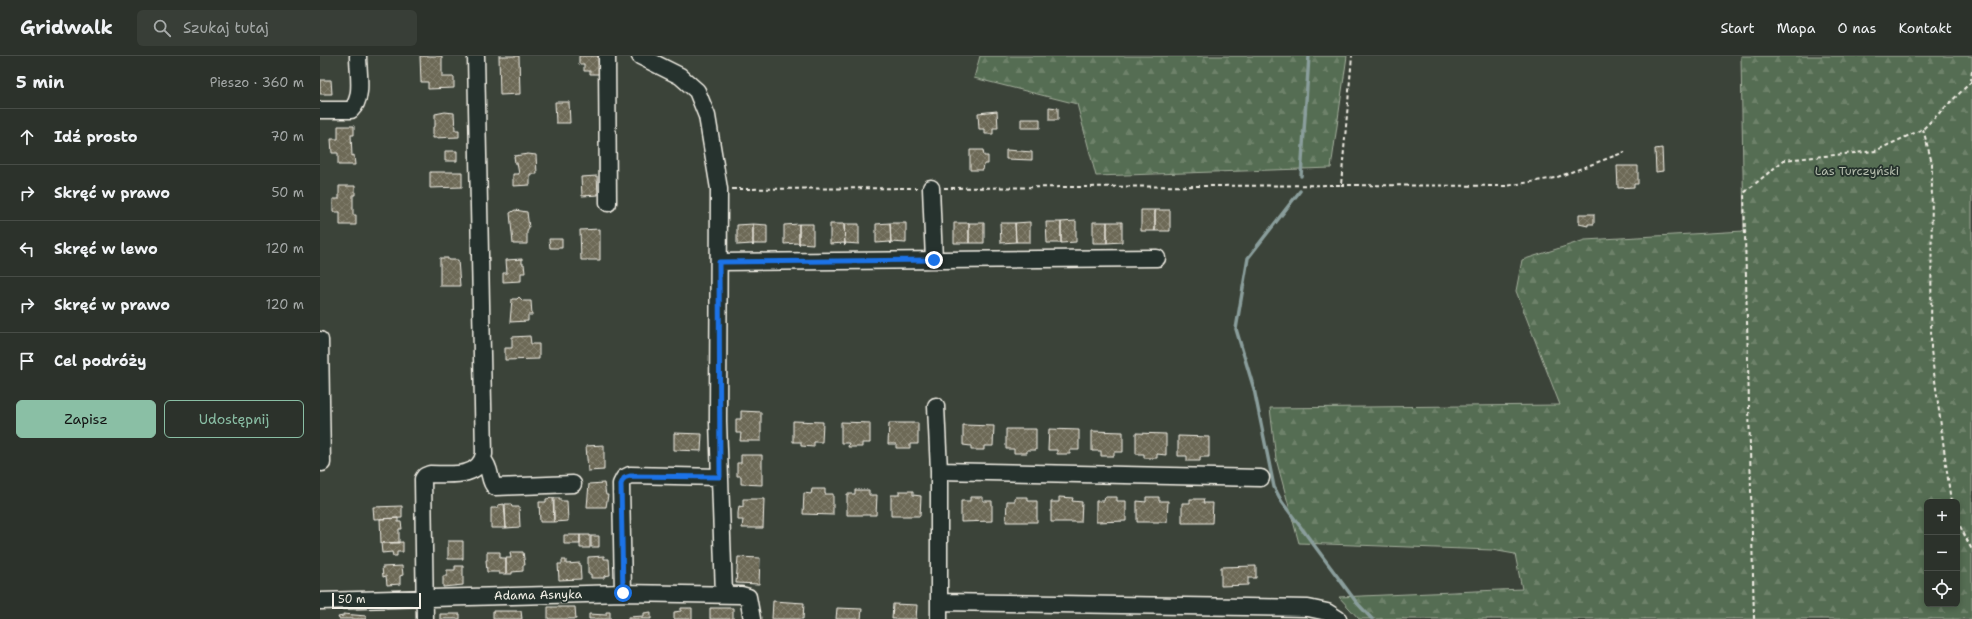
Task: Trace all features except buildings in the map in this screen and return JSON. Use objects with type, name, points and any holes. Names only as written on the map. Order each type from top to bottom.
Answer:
[{"type":"street","points":[[320,110],[351,110],[357,104],[359,95],[358,56]]},
{"type":"street","points":[[425,619],[422,484],[425,476],[462,474],[477,468],[483,460],[484,439],[476,56]]},
{"type":"street","points":[[607,56],[608,203]]},
{"type":"street","points":[[640,56],[680,76],[697,91],[707,116],[719,189],[720,477],[724,594]]},
{"type":"street","points":[[931,188],[934,260]]},
{"type":"street","points":[[719,262],[1157,258]]},
{"type":"street","points":[[320,340],[322,463]]},
{"type":"street","points":[[936,406],[939,471],[939,619]]},
{"type":"street","points":[[483,460],[488,466],[491,484],[495,487],[573,484]]},
{"type":"street","points":[[939,471],[1261,478]]},
{"type":"street","points":[[623,593],[621,484],[624,478],[630,476],[720,477]]},
{"type":"street","name":"Adama Asnyka","points":[[320,601],[623,593],[724,594],[748,597],[752,612]]},
{"type":"street","points":[[940,595],[1308,608],[1328,612],[1338,619]]},
{"type":"path","points":[[1341,185],[1352,56]]},
{"type":"path","points":[[1754,619],[1744,193],[1784,160],[1875,151],[1922,129],[1971,81],[1972,68]]},
{"type":"path","points":[[1922,129],[1932,163],[1931,350],[1951,499]]},
{"type":"path","points":[[719,189],[1341,185],[1506,186],[1555,178],[1625,152]]},
{"type":"path","points":[[1960,526],[1972,550]]},
{"type":"green space","points":[[980,56],[1347,56],[1331,168],[1096,176],[1077,104],[974,78]]},
{"type":"green space","name":"Las Turczyński","points":[[1741,56],[1972,56],[1972,619],[1359,619],[1339,597],[1522,589],[1515,554],[1492,550],[1299,543],[1276,459],[1270,408],[1560,405],[1516,291],[1522,260],[1585,240],[1744,231]]},
{"type":"waterway","points":[[1301,176],[1309,56]]},
{"type":"waterway","points":[[1300,191],[1248,258],[1236,329],[1254,389],[1274,487],[1282,502],[1357,603],[1372,619]]},
{"type":"route","points":[[623,593],[621,484],[624,478],[630,476],[720,477],[718,421],[719,262],[934,260]]}]
